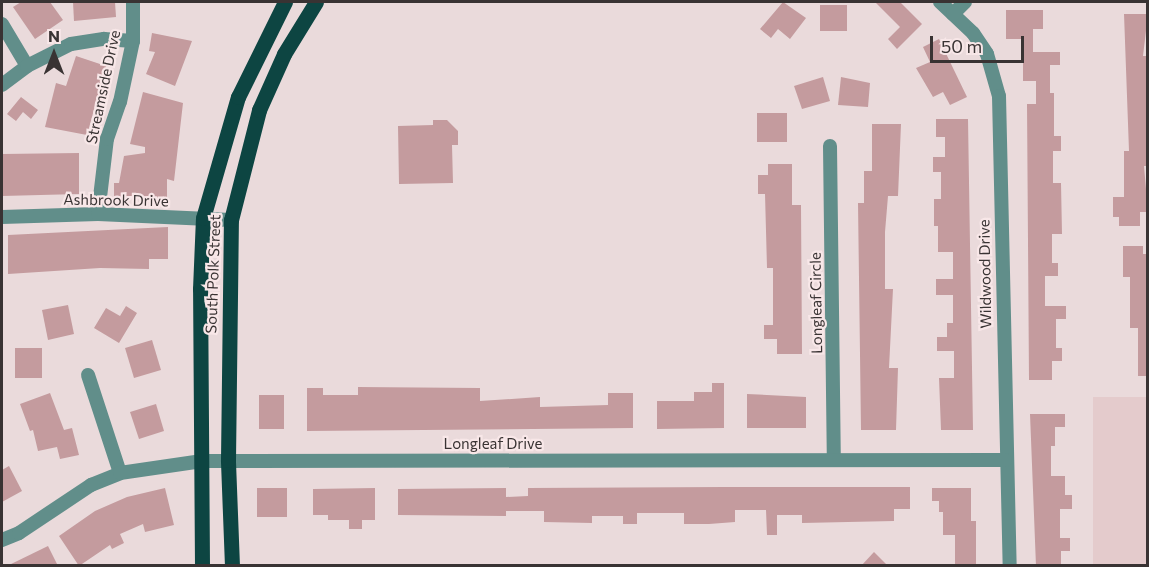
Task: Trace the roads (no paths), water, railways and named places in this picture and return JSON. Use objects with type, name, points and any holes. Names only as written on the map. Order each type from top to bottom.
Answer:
[{"type":"main road","name":"South Polk Street","points":[[202,566],[200,290],[203,218],[238,97],[285,2]]},
{"type":"main road","name":"South Polk Street","points":[[232,566],[228,460],[231,220],[259,110],[284,54],[316,2]]},
{"type":"street","name":"Streamside Drive","points":[[98,214],[107,139],[120,102],[133,40],[133,2]]},
{"type":"street","name":"Wildwood Drive","points":[[940,2],[987,54],[999,96],[1005,460],[1010,566]]},
{"type":"street","points":[[953,14],[964,2]]},
{"type":"street","points":[[2,24],[27,66]]},
{"type":"street","points":[[2,85],[27,66],[71,44],[104,39],[133,40]]},
{"type":"street","name":"Longleaf Circle","points":[[830,146],[834,459]]},
{"type":"street","name":"Ashbrook Drive","points":[[2,217],[98,214],[231,220]]},
{"type":"street","points":[[88,375],[120,473]]},
{"type":"street","name":"Longleaf Drive","points":[[2,540],[19,533],[91,485],[120,473],[202,461],[1005,460]]}]
